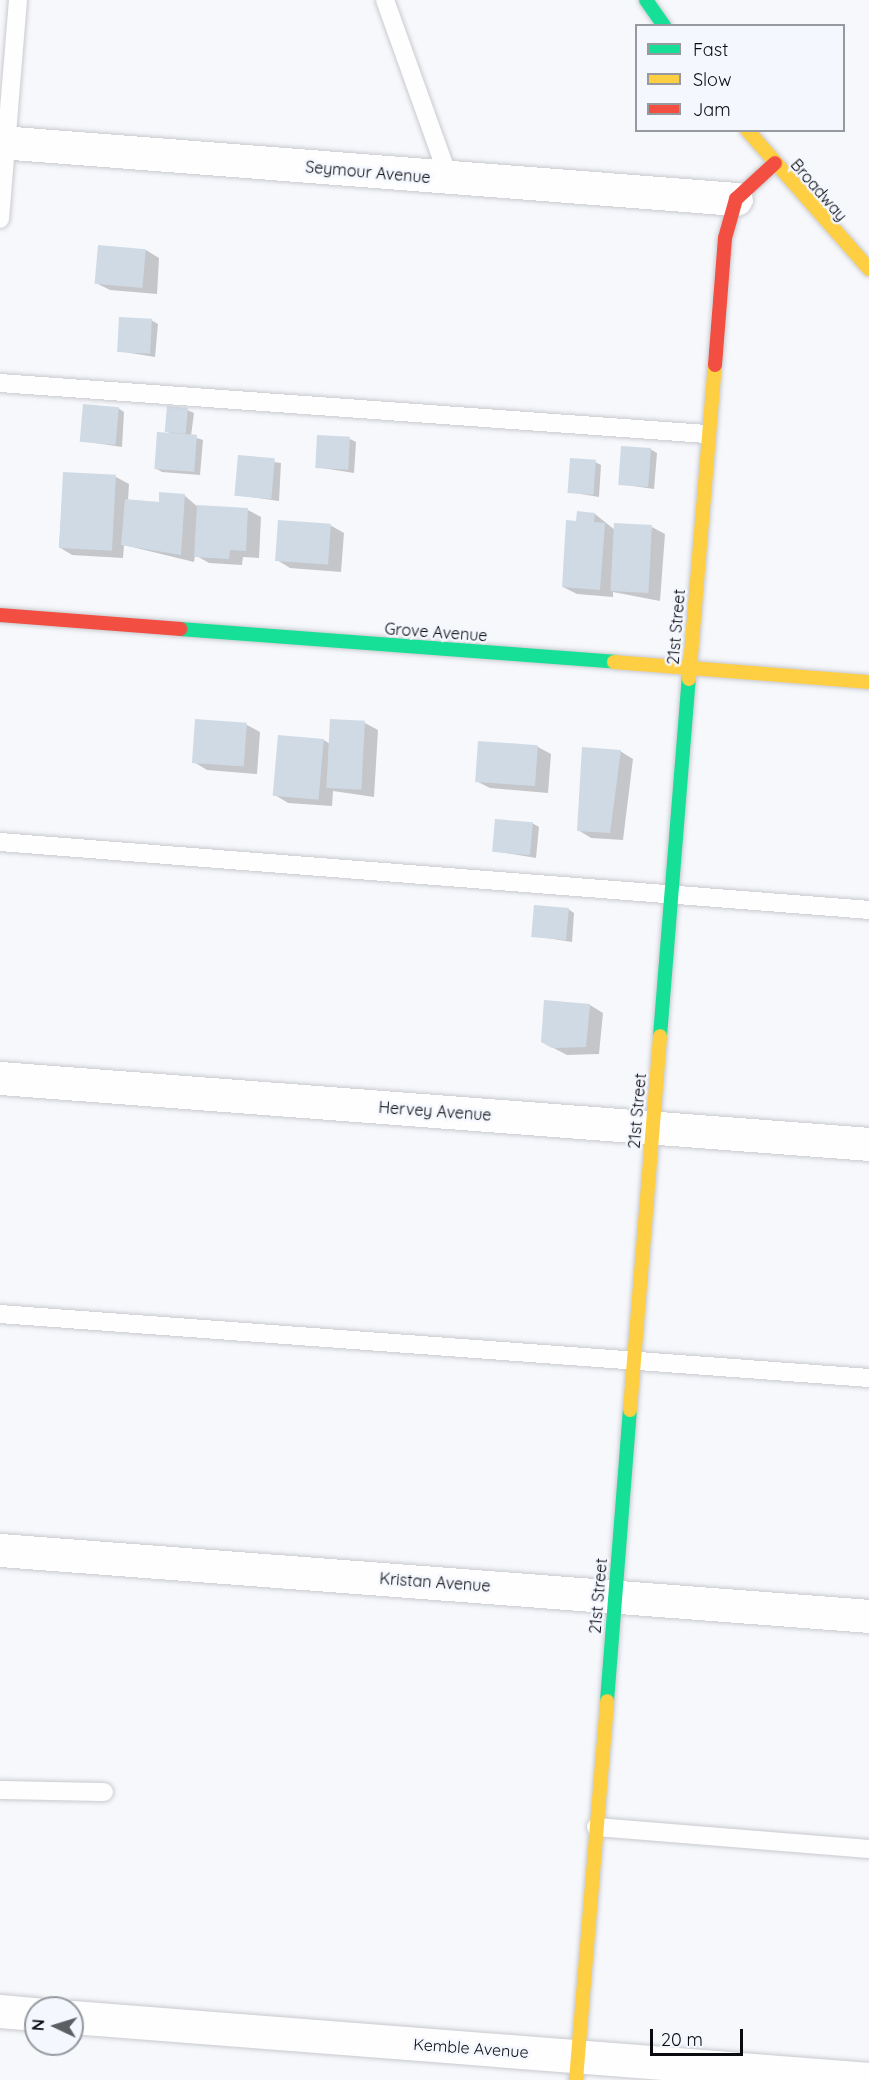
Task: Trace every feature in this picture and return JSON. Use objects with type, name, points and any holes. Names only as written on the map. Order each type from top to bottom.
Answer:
[{"type":"street","points":[[646,0],[663,24]]},
{"type":"street","name":"Broadway","points":[[749,132],[869,270]]},
{"type":"street","name":"Seymour Avenue","points":[[3,142],[449,179],[736,199]]},
{"type":"street","points":[[736,199],[775,163]]},
{"type":"street","name":"21st Street","points":[[577,2068],[707,434],[725,238],[736,199]]},
{"type":"street","name":"Grove Avenue","points":[[0,615],[869,682]]},
{"type":"street","name":"Hervey Avenue","points":[[0,1078],[869,1144]]},
{"type":"street","name":"Kristan Avenue","points":[[0,1550],[869,1616]]},
{"type":"street","points":[[0,2011],[24,2013]]},
{"type":"street","name":"Kemble Avenue","points":[[84,2018],[577,2068],[869,2079]]},
{"type":"lane","points":[[0,219],[3,142],[18,0]]},
{"type":"lane","points":[[385,0],[449,179]]},
{"type":"lane","points":[[0,383],[707,434]]},
{"type":"lane","points":[[0,842],[869,910]]},
{"type":"lane","points":[[0,1314],[634,1358],[869,1378]]},
{"type":"lane","points":[[0,1790],[104,1792]]},
{"type":"lane","points":[[596,1827],[869,1849]]},
{"type":"building","points":[[98,245],[146,249],[142,288],[95,284]]},
{"type":"building","points":[[119,317],[152,319],[150,354],[117,352]]},
{"type":"building","points":[[83,404],[119,407],[116,445],[80,442]]},
{"type":"building","points":[[167,406],[188,408],[186,434],[165,432]]},
{"type":"building","points":[[157,432],[197,435],[194,472],[154,469]]},
{"type":"building","points":[[317,435],[350,437],[348,470],[315,468]]},
{"type":"building","points":[[621,446],[651,448],[648,487],[618,485]]},
{"type":"building","points":[[238,455],[275,458],[271,499],[234,496]]},
{"type":"building","points":[[570,458],[596,460],[593,495],[568,493]]},
{"type":"building","points":[[63,472],[116,475],[112,551],[59,548]]},
{"type":"building","points":[[159,492],[185,494],[181,555],[121,545],[125,499],[159,502]]},
{"type":"building","points":[[197,505],[248,508],[246,551],[230,550],[229,559],[194,557]]},
{"type":"building","points":[[577,511],[595,513],[594,522],[605,523],[600,590],[562,587],[566,520],[576,521]]},
{"type":"building","points":[[278,520],[331,524],[328,565],[275,561]]},
{"type":"building","points":[[614,523],[652,525],[648,593],[610,591]]},
{"type":"building","points":[[195,719],[247,723],[244,767],[192,763]]},
{"type":"building","points":[[330,719],[365,721],[361,790],[326,788]]},
{"type":"building","points":[[278,735],[324,739],[319,800],[273,796]]},
{"type":"building","points":[[478,741],[538,745],[535,786],[475,782]]},
{"type":"building","points":[[582,747],[621,750],[610,833],[577,831]]},
{"type":"building","points":[[495,819],[533,822],[530,855],[492,852]]},
{"type":"building","points":[[534,905],[569,908],[566,940],[531,937]]},
{"type":"building","points":[[544,1000],[590,1004],[586,1047],[552,1048],[541,1042]]},
{"type":"traffic: fast","points":[[646,0],[663,24]]},
{"type":"traffic: fast","points":[[180,629],[614,662]]},
{"type":"traffic: fast","points":[[660,1036],[689,679]]},
{"type":"traffic: fast","points":[[607,1701],[630,1410]]},
{"type":"traffic: slow","points":[[749,132],[869,269]]},
{"type":"traffic: slow","points":[[689,679],[715,365]]},
{"type":"traffic: slow","points":[[614,662],[869,682]]},
{"type":"traffic: slow","points":[[630,1410],[660,1036]]},
{"type":"traffic: slow","points":[[576,2080],[607,1701]]},
{"type":"traffic: jam","points":[[715,365],[725,238],[736,199],[775,163]]},
{"type":"traffic: jam","points":[[0,615],[180,629]]}]
